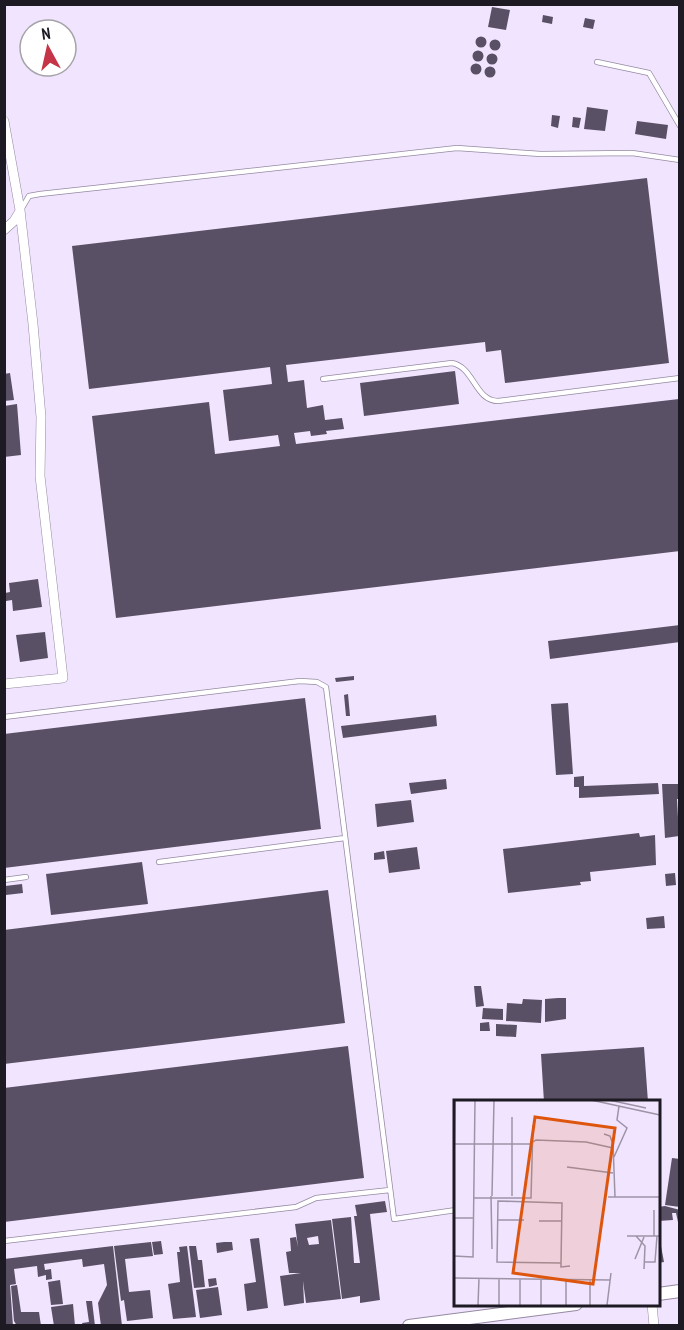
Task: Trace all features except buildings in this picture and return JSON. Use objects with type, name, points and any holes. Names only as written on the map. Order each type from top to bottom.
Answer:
[{"type":"street","points":[[4,121],[20,210],[41,417],[40,476],[63,678],[4,684]]},
{"type":"street","points":[[4,230],[14,221],[20,210]]},
{"type":"street","points":[[660,1294],[680,1291]]},
{"type":"street","points":[[409,1326],[452,1323],[569,1306]]},
{"type":"street","points":[[652,1306],[654,1326]]},
{"type":"lane","points":[[597,62],[649,73],[680,126]]},
{"type":"lane","points":[[20,210],[29,196],[40,194],[457,148],[541,154],[632,153],[680,160]]},
{"type":"lane","points":[[323,379],[452,363],[464,368],[485,397],[498,401],[680,378]]},
{"type":"lane","points":[[4,717],[300,681],[316,682],[326,687],[394,1219],[454,1210]]},
{"type":"lane","points":[[159,862],[345,838]]},
{"type":"lane","points":[[4,880],[26,877]]},
{"type":"lane","points":[[4,1241],[296,1207],[316,1198],[390,1190]]}]
